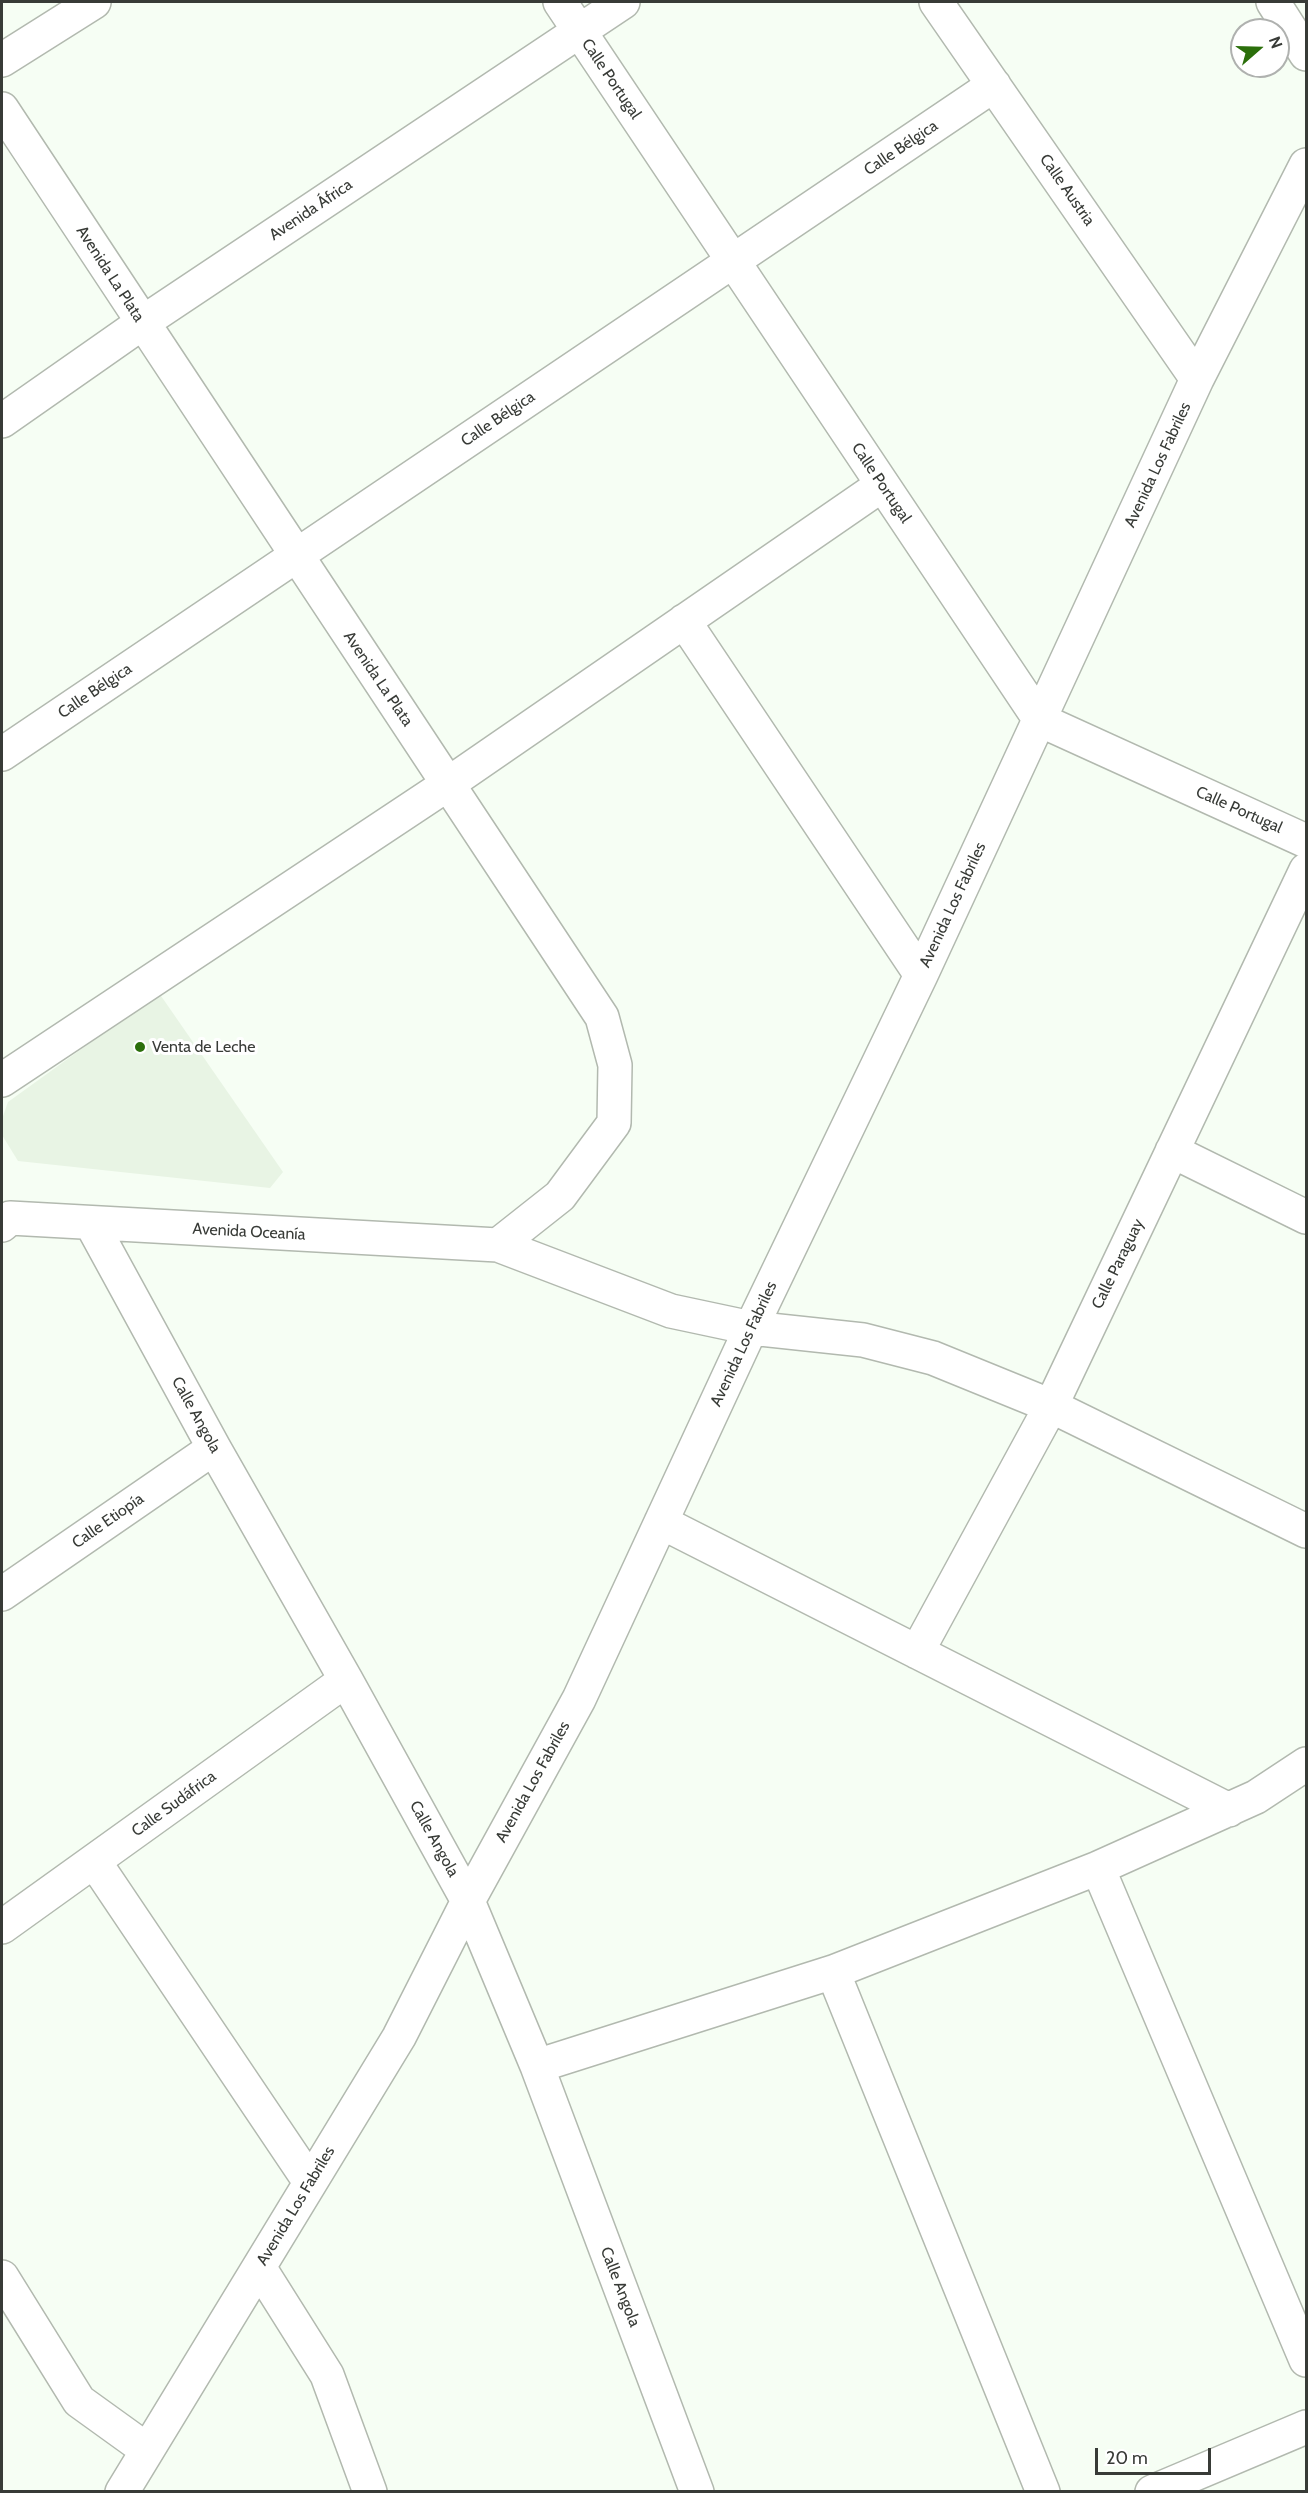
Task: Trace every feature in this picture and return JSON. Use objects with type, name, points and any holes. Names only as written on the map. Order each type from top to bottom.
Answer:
[{"type":"street","points":[[2,60],[94,2]]},
{"type":"street","name":"Calle Portugal","points":[[560,2],[1040,720],[1306,841]]},
{"type":"street","name":"Avenida África","points":[[2,421],[142,323],[623,2]]},
{"type":"street","name":"Calle Austria","points":[[936,2],[1197,380]]},
{"type":"street","points":[[1273,2],[1306,54]]},
{"type":"street","name":"Calle Bélgica","points":[[2,754],[994,85]]},
{"type":"street","name":"Avenida La Plata","points":[[2,109],[602,1017],[615,1065],[614,1123],[560,1196],[498,1245]]},
{"type":"street","name":"Avenida Los Fabriles","points":[[122,2492],[399,2037],[468,1901],[579,1699],[751,1328],[921,975],[1197,380],[1306,165]]},
{"type":"street","points":[[2,1080],[448,784],[882,485]]},
{"type":"street","points":[[684,621],[921,975]]},
{"type":"street","name":"Calle Paraguay","points":[[917,1652],[1051,1406],[1306,870]]},
{"type":"street","points":[[1172,1151],[1306,1217]]},
{"type":"street","name":"Avenida Oceanía","points":[[4,1216],[91,1223],[498,1245],[671,1311],[751,1328],[863,1340],[933,1358],[1051,1406],[1306,1531]]},
{"type":"street","name":"Calle Angola","points":[[91,1223],[214,1448],[468,1901],[537,2066],[697,2492]]},
{"type":"street","name":"Calle Etiopía","points":[[2,1594],[214,1448]]},
{"type":"street","points":[[661,1522],[1229,1810]]},
{"type":"street","name":"Calle Sudáfrica","points":[[2,1927],[346,1680]]},
{"type":"street","points":[[537,2066],[833,1972],[1098,1868],[1256,1797],[1306,1764]]},
{"type":"street","points":[[94,1861],[310,2182]]},
{"type":"street","points":[[1098,1868],[1306,2360]]},
{"type":"street","points":[[833,1972],[1043,2492]]},
{"type":"street","points":[[259,2266],[327,2375],[370,2492]]},
{"type":"street","points":[[2,2277],[79,2402],[147,2450]]},
{"type":"street","points":[[1152,2492],[1306,2427]]},
{"type":"shaded area","name":"Venta de Leche","points":[[159,993],[283,1172],[270,1188],[18,1161],[2,1135],[2,1119],[8,1102]]},
{"type":"place","name":"Venta de Leche","points":[[140,1047]]}]
